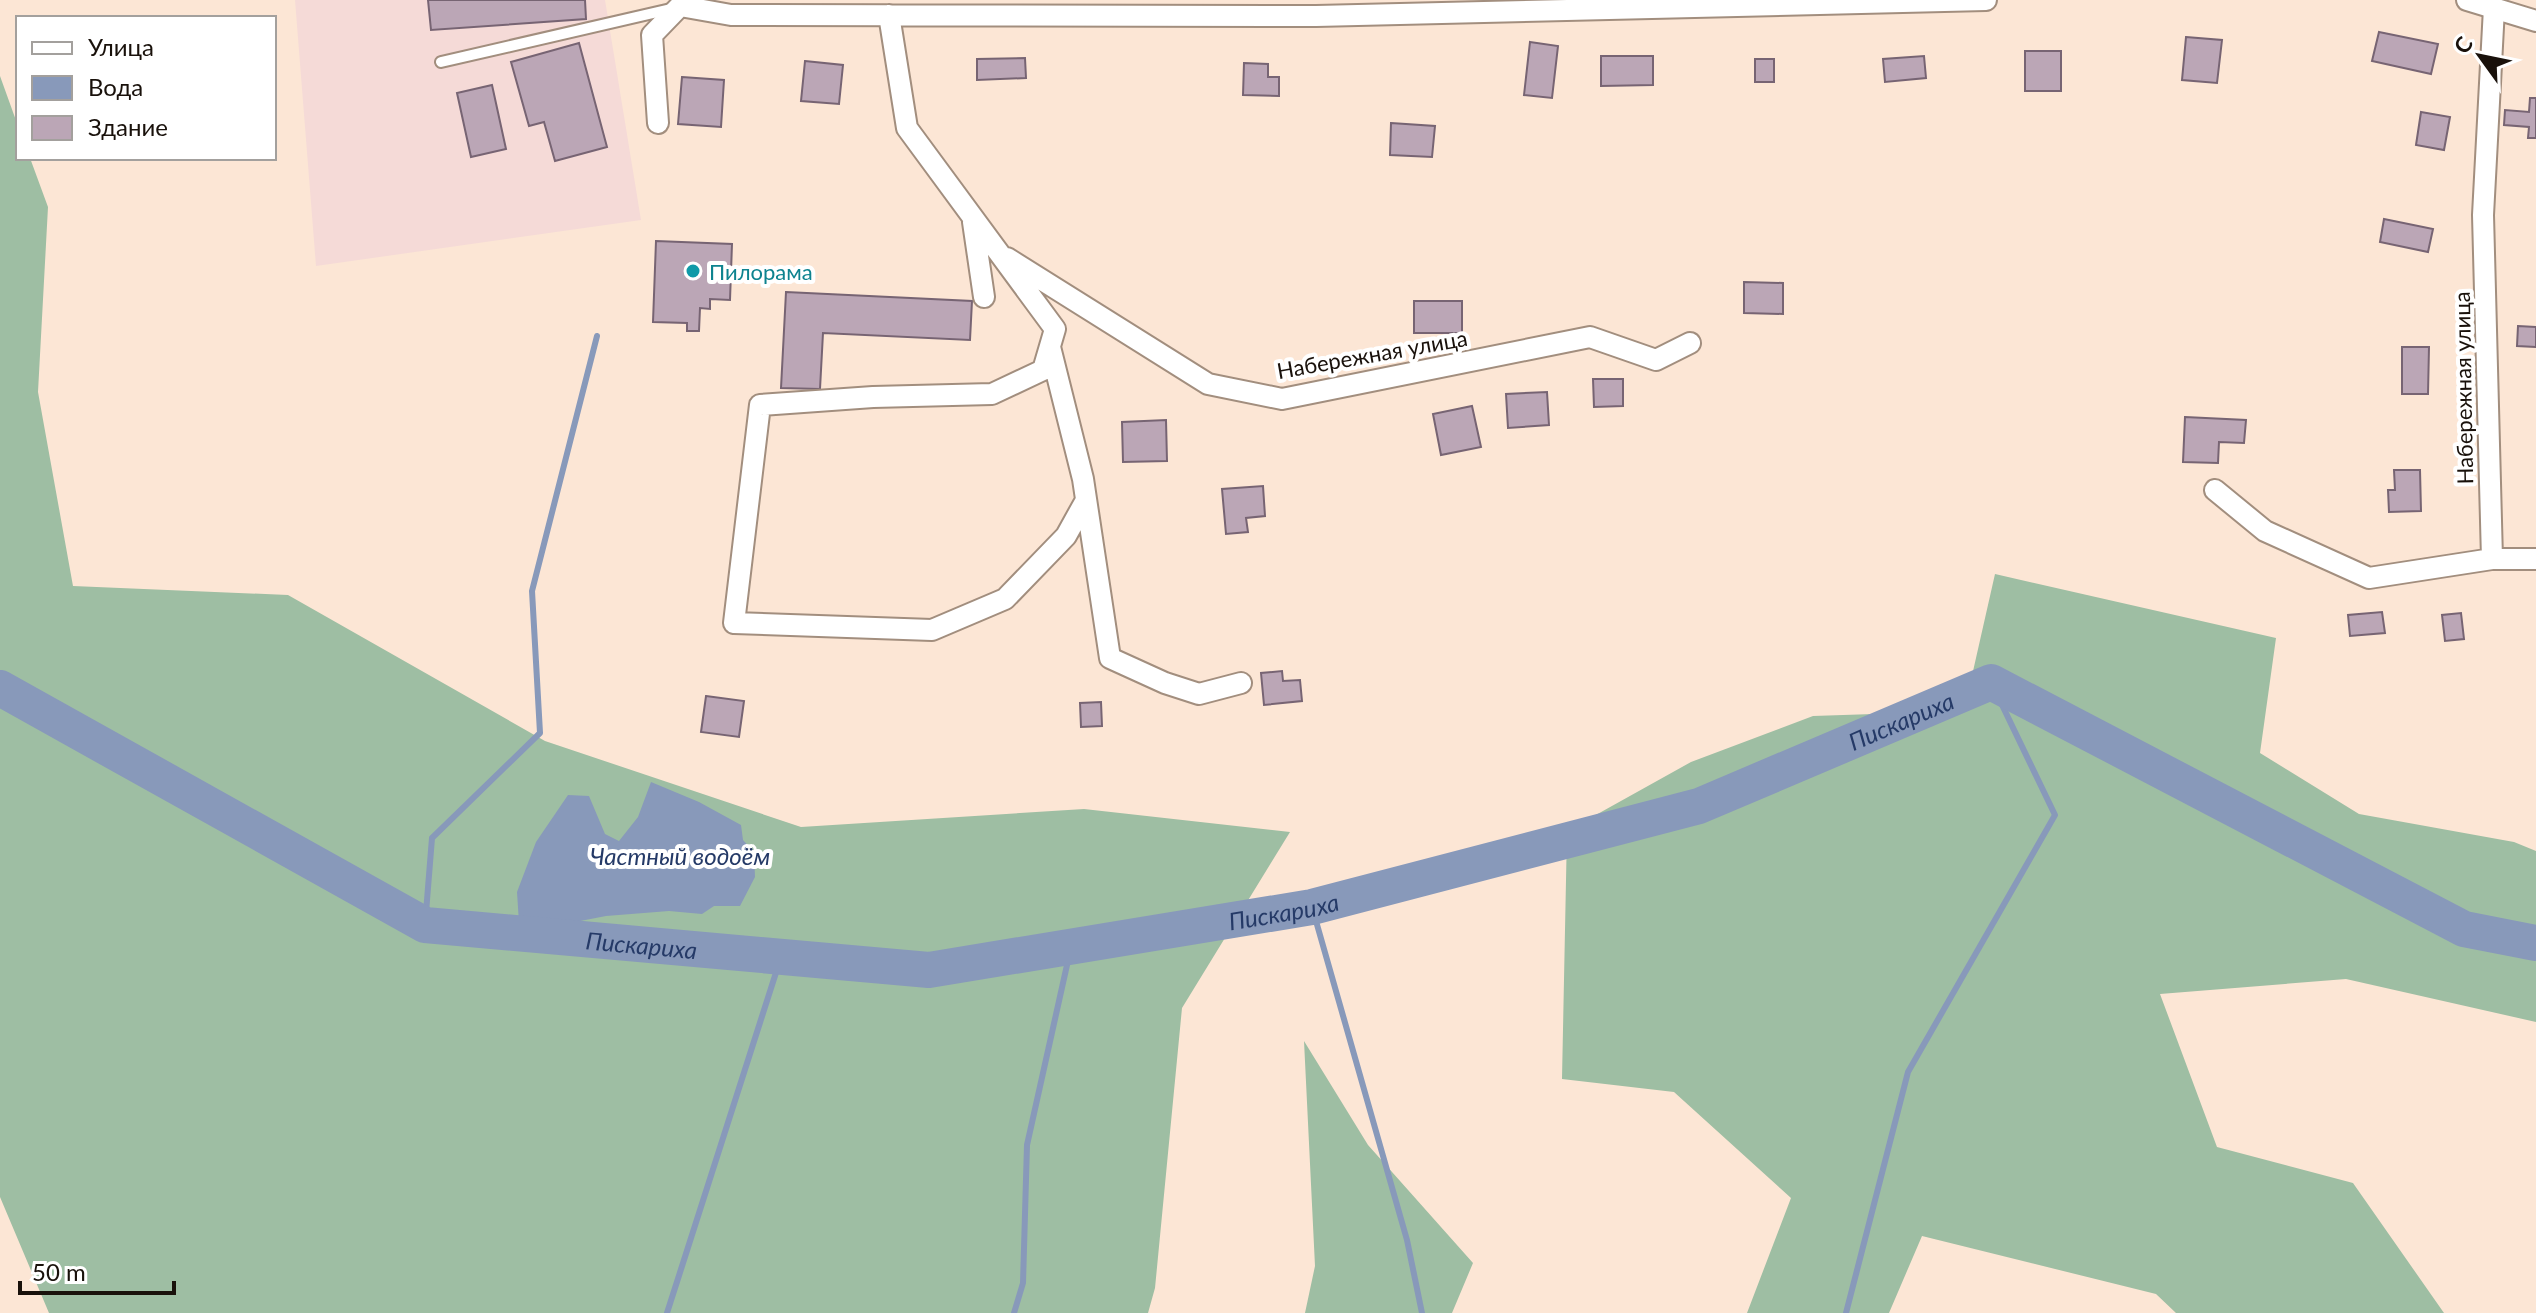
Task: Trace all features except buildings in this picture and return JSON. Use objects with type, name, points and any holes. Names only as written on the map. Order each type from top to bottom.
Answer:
[{"type":"street","points":[[658,123],[652,35],[678,3],[731,15],[889,15],[1986,0]]},
{"type":"street","points":[[2467,0],[2494,8],[2527,12]]},
{"type":"street","name":"Набережная улица","points":[[2492,559],[2483,215],[2494,8]]},
{"type":"street","points":[[889,15],[907,128],[1055,329],[1043,370],[992,394],[873,397],[760,405],[734,623],[932,630],[1005,599],[1066,536],[1086,500]]},
{"type":"street","points":[[973,218],[984,297]]},
{"type":"street","name":"Набережная улица","points":[[997,251],[1208,384],[1282,399],[1590,337],[1656,360],[1690,343]]},
{"type":"street","points":[[1050,347],[1086,500],[1110,658],[1165,683],[1199,694],[1241,683]]},
{"type":"street","points":[[2215,490],[2265,531],[2369,578],[2492,559],[2536,559]]},
{"type":"lane","points":[[441,62],[678,3]]},
{"type":"shaded area","points":[[295,0],[605,0],[641,220],[316,266]]},
{"type":"green space","points":[[0,76],[16,120],[16,160],[31,160],[48,207],[38,392],[73,586],[288,595],[545,741],[801,827],[1084,809],[1290,832],[1182,1008],[1155,1288],[1148,1313],[49,1313],[0,1197]]},
{"type":"green space","points":[[1995,574],[2276,638],[2260,753],[2359,814],[2514,842],[2536,851],[2536,1022],[2346,979],[2160,994],[2217,1147],[2353,1183],[2444,1313],[2176,1313],[2156,1294],[1922,1236],[1889,1313],[1747,1313],[1791,1198],[1674,1092],[1562,1079],[1567,831],[1691,762],[1813,716],[1964,711]]},
{"type":"green space","points":[[1304,1041],[1368,1145],[1473,1263],[1452,1313],[1305,1313],[1315,1266]]},
{"type":"water","name":"Частный водоём","points":[[651,782],[699,802],[741,825],[743,840],[754,852],[755,877],[740,906],[714,906],[702,914],[669,911],[575,922],[519,923],[517,892],[536,842],[568,795],[589,796],[605,834],[619,841],[638,817]]},
{"type":"waterway","points":[[425,925],[432,838],[540,733],[532,591],[597,336]]},
{"type":"waterway","points":[[1846,1313],[1908,1072],[2055,815],[1991,682]]},
{"type":"waterway","name":"Пискариха","points":[[0,688],[425,925],[929,970],[1312,907],[1699,806],[1991,682],[2464,929],[2536,943]]},
{"type":"waterway","points":[[1312,907],[1407,1240],[1422,1313]]},
{"type":"waterway","points":[[1014,1313],[1023,1283],[1027,1145],[1071,947]]},
{"type":"waterway","points":[[667,1313],[781,957]]},
{"type":"place","name":"Пилорама","points":[[693,271]]}]
